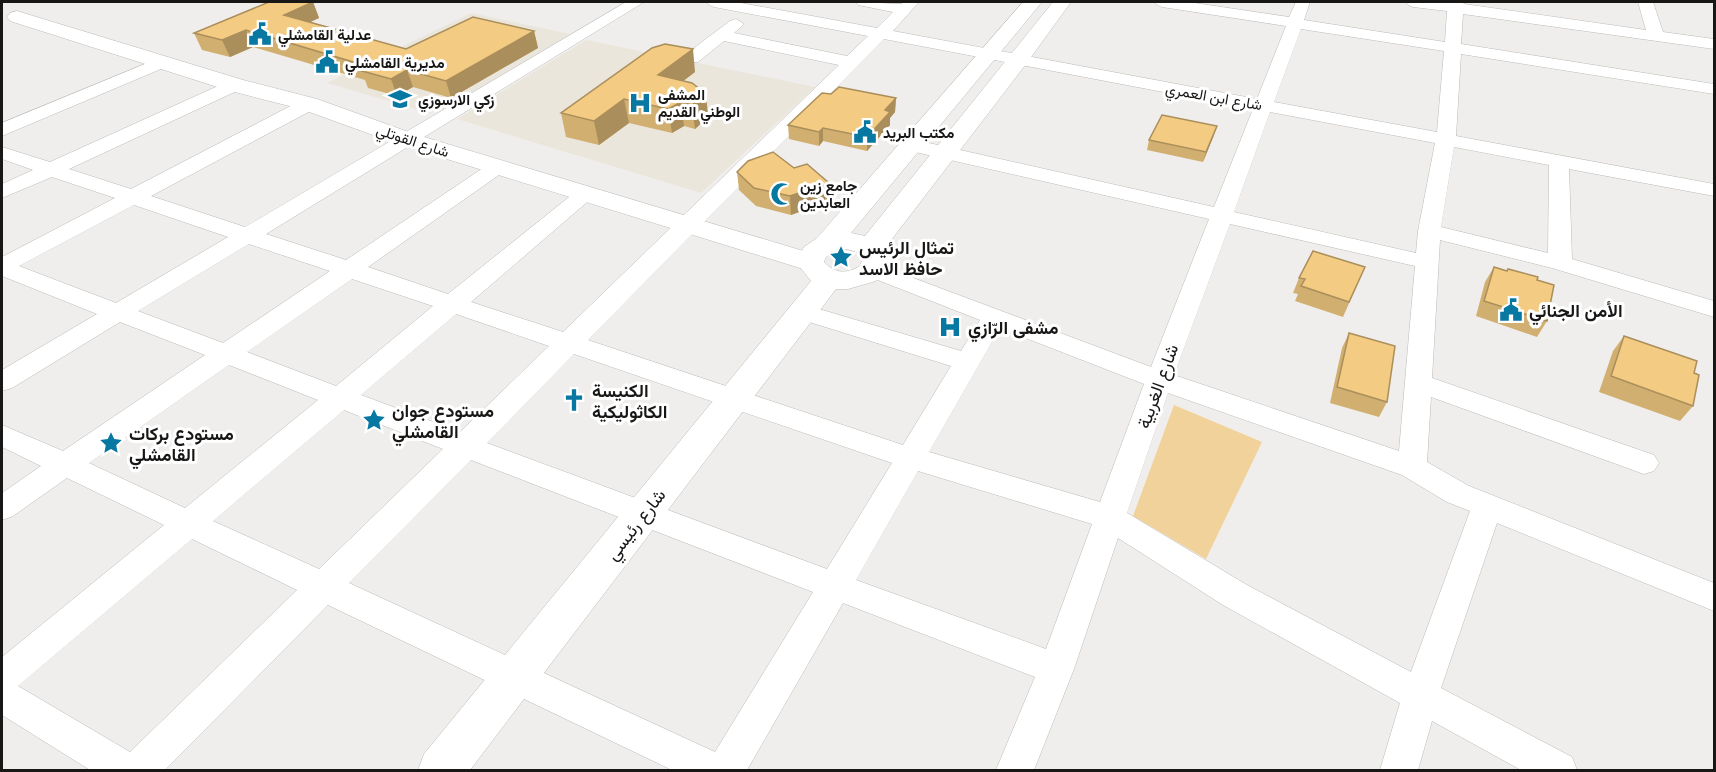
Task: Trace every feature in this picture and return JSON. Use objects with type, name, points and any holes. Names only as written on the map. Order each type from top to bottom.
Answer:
[{"type":"main road","name":"شارع رئيسي","points":[[441,771],[802,312],[818,255],[1033,2]]},
{"type":"main road","points":[[871,259],[850,241],[818,255],[849,280],[867,275],[871,259],[944,153],[1019,60],[1062,2]]},
{"type":"main road","name":"شارع القوتلي","points":[[20,10],[639,187]]},
{"type":"main road","name":"شارع القوتلي","points":[[20,10],[162,62],[235,85],[309,104],[406,139],[586,193],[702,211],[818,255]]},
{"type":"street","points":[[2,382],[636,2]]},
{"type":"street","name":"شارع ابن العمري","points":[[714,2],[760,5],[880,33],[1019,60],[1446,138],[1714,190]]},
{"type":"street","points":[[863,2],[908,5]]},
{"type":"street","points":[[1162,2],[1299,12],[1453,48],[1714,91]]},
{"type":"street","points":[[1413,2],[1456,5],[1714,44]]},
{"type":"street","points":[[1646,2],[1656,36]]},
{"type":"street","points":[[693,58],[760,5]]},
{"type":"street","points":[[139,771],[908,5]]},
{"type":"street","points":[[1412,467],[1427,262],[1446,138],[1456,5]]},
{"type":"street","name":"شارع الغربية","points":[[1015,771],[1056,669],[1159,380],[1299,12]]},
{"type":"street","points":[[1612,29],[1626,75]]},
{"type":"street","points":[[722,36],[851,62]]},
{"type":"street","points":[[2,130],[162,62]]},
{"type":"street","points":[[2,192],[235,85]]},
{"type":"street","points":[[2,267],[309,104]]},
{"type":"street","points":[[911,145],[1427,262]]},
{"type":"street","points":[[2,153],[910,458],[1109,517],[1235,595],[1421,694],[1558,771]]},
{"type":"street","points":[[1559,160],[1560,263]]},
{"type":"street","points":[[2,508],[499,166]]},
{"type":"street","points":[[2,678],[586,193]]},
{"type":"street","points":[[1430,231],[1560,263],[1714,309]]},
{"type":"street","points":[[871,259],[994,317],[1159,380],[1412,467],[1458,494],[1714,597]]},
{"type":"street","points":[[2,267],[643,514],[1056,669]]},
{"type":"street","points":[[802,312],[968,362]]},
{"type":"street","points":[[726,771],[994,317]]},
{"type":"street","points":[[1418,383],[1644,463]]},
{"type":"street","points":[[2,435],[712,771]]},
{"type":"street","points":[[1399,771],[1421,694],[1487,506]]},
{"type":"street","points":[[2,696],[124,771]]},
{"type":"shaded area","points":[[471,13],[570,34],[443,110],[429,113],[327,83]]},
{"type":"shaded area","name":"المشفى الوطني القديم","points":[[586,40],[815,87],[701,193],[457,119]]},
{"type":"shaded area","points":[[1174,405],[1262,442],[1206,559],[1133,516]]},
{"type":"building","points":[[269,2],[313,2],[284,15],[406,49],[473,17],[534,31],[446,81],[407,70],[391,79],[362,71],[370,67],[246,30],[222,40],[194,33]]},
{"type":"building","points":[[665,44],[693,49],[658,75],[692,83],[706,94],[692,105],[681,102],[668,109],[624,99],[594,121],[561,113],[652,48]]},
{"type":"building","points":[[839,87],[896,98],[885,110],[890,112],[867,137],[823,128],[819,132],[788,125],[822,93],[831,94]]},
{"type":"building","points":[[1162,115],[1217,126],[1206,152],[1149,140]]},
{"type":"building","points":[[773,152],[794,168],[807,164],[829,183],[790,196],[754,188],[737,172],[748,161]]},
{"type":"building","points":[[1313,251],[1365,267],[1349,302],[1301,286],[1305,279],[1299,278]]},
{"type":"building","points":[[1494,267],[1538,277],[1537,280],[1554,285],[1547,321],[1484,301]]},
{"type":"building","points":[[1349,333],[1395,346],[1387,402],[1337,387]]},
{"type":"building","points":[[1624,336],[1697,361],[1694,373],[1699,375],[1693,406],[1611,376]]},
{"type":"place","name":"عدلية القامشلي","points":[[260,34]]},
{"type":"place","name":"مديرية القامشلي","points":[[327,62]]},
{"type":"place","name":"زكي الارسوزي","points":[[400,99]]},
{"type":"place","name":"المشفى الوطني القديم","points":[[640,103]]},
{"type":"place","name":"مكتب البريد","points":[[865,132]]},
{"type":"place","name":"جامع زين العابدين","points":[[782,194]]},
{"type":"place","name":"تمثال الرئيس حافظ الاسد","points":[[841,257]]},
{"type":"place","name":"الأمن الجنائي","points":[[1511,310]]},
{"type":"place","name":"مشفى الرّازي","points":[[950,327]]},
{"type":"place","name":"الكنيسة الكاثوليكية","points":[[574,400]]},
{"type":"place","name":"مستودع جوان القامشلي","points":[[374,420]]},
{"type":"place","name":"مستودع بركات القامشلي","points":[[111,443]]}]
